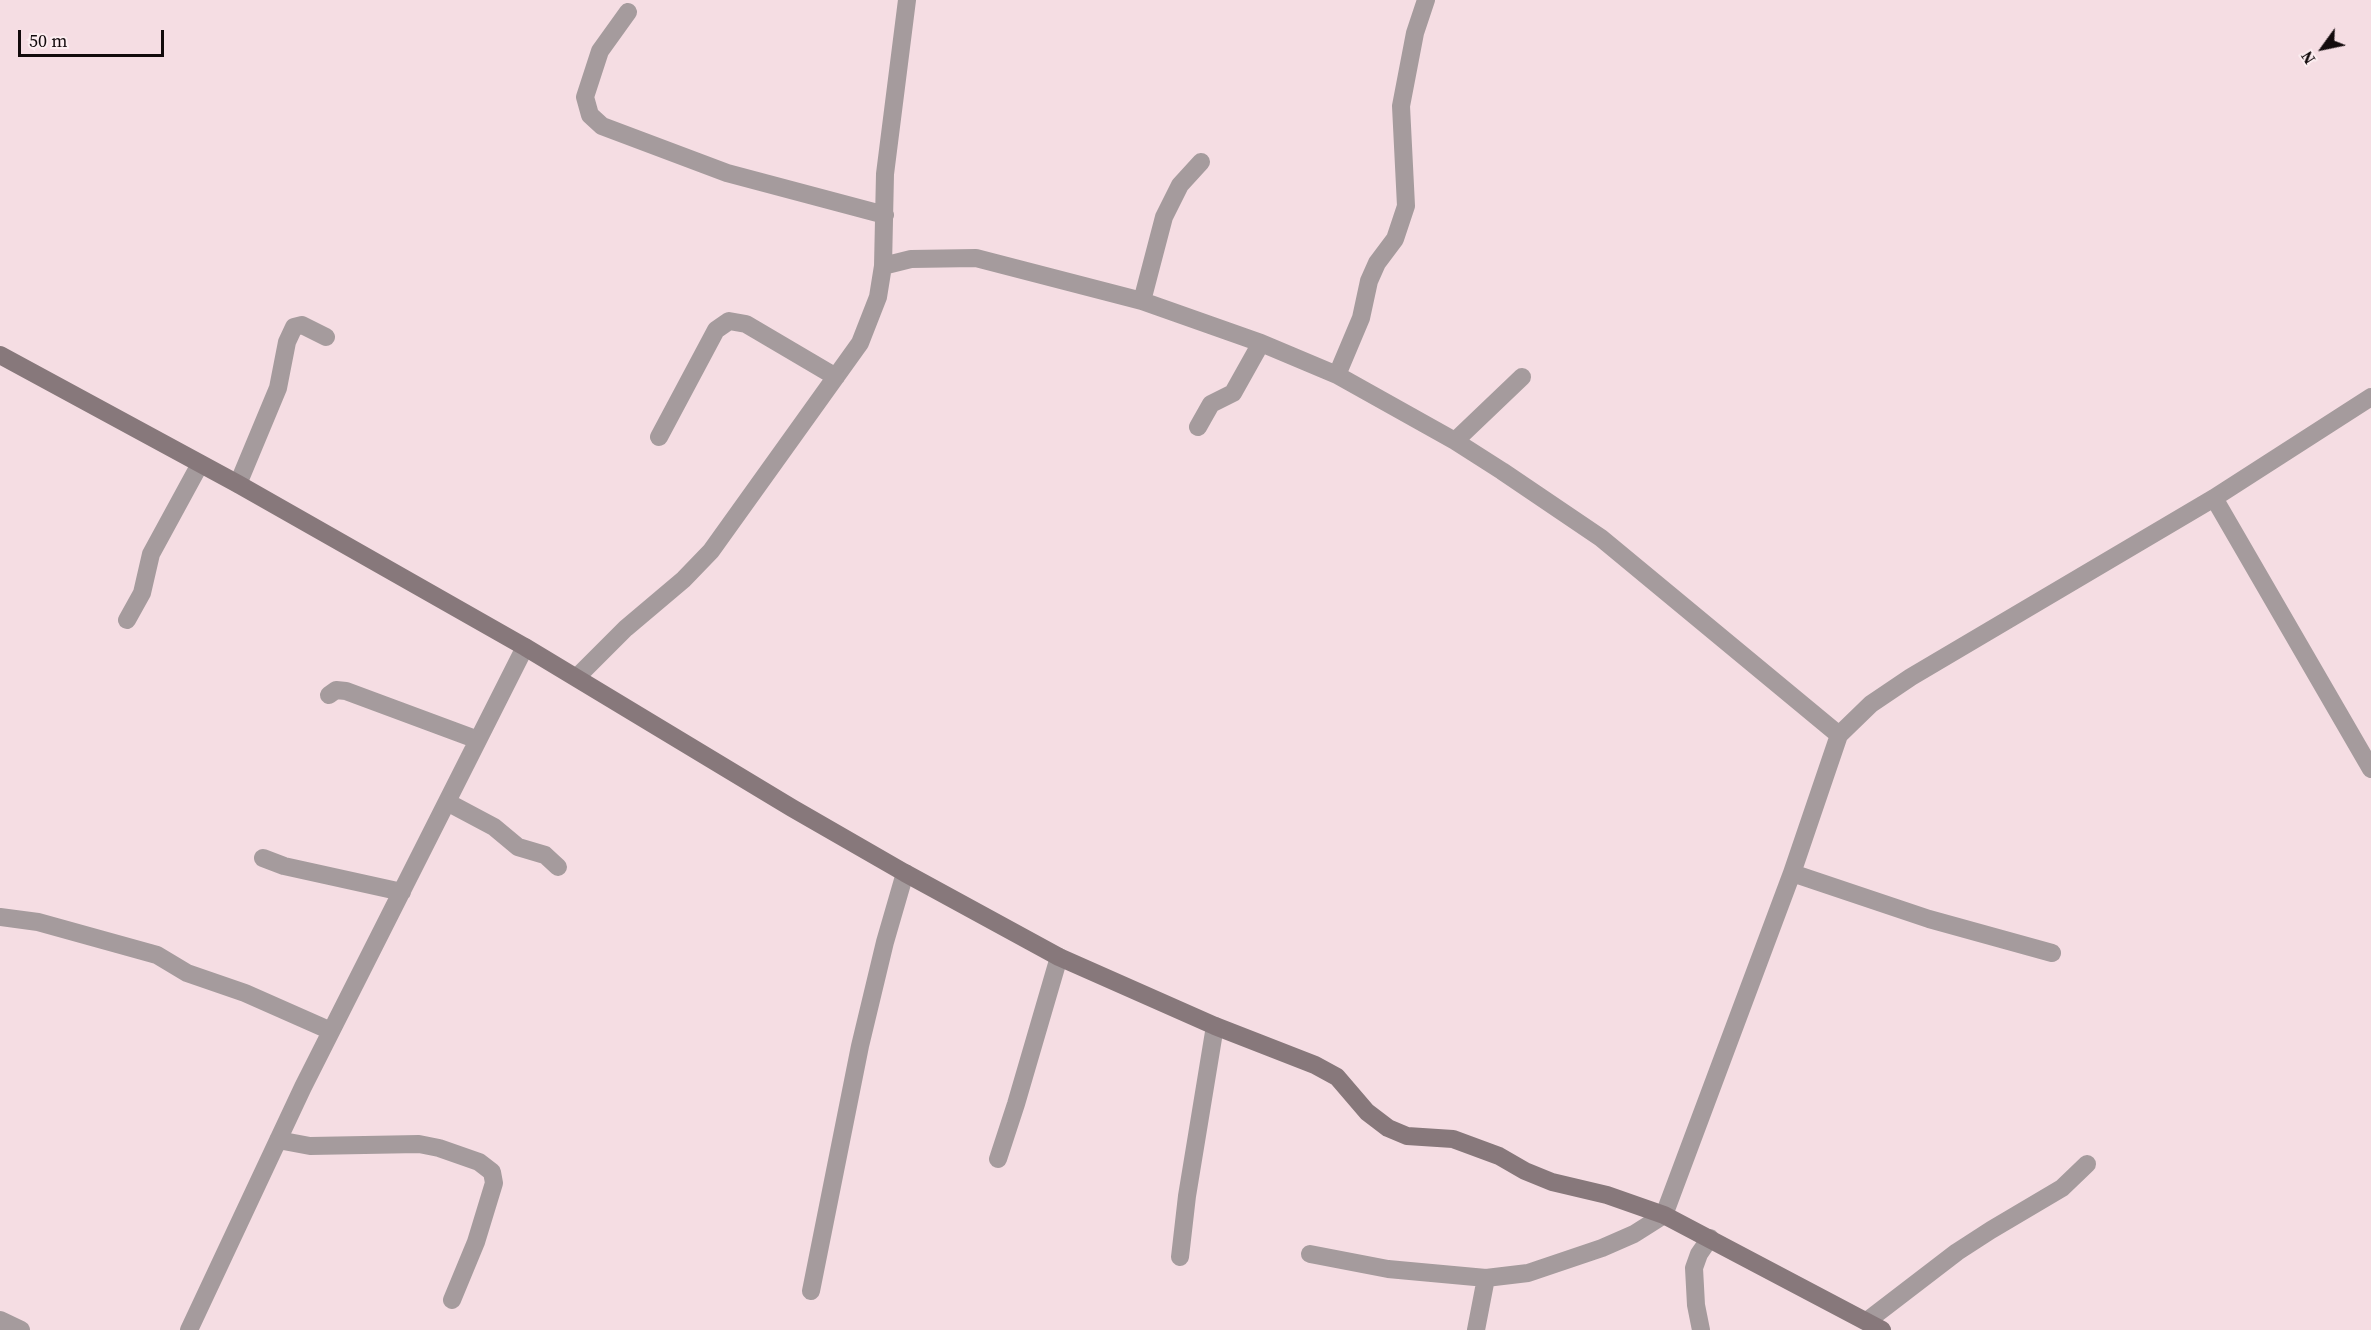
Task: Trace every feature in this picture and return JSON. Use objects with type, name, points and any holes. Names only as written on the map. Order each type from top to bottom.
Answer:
[{"type":"street","points":[[577,677],[626,628],[684,579],[711,551],[860,343],[878,297],[883,266],[885,174],[907,0]]},
{"type":"street","points":[[1336,375],[1361,318],[1369,281],[1377,263],[1395,239],[1406,206],[1401,106],[1415,33],[1426,0]]},
{"type":"street","points":[[628,12],[600,51],[585,97],[590,115],[603,126],[727,173],[885,215]]},
{"type":"street","points":[[1142,301],[1164,217],[1180,185],[1201,162]]},
{"type":"street","points":[[883,266],[911,259],[976,258],[1142,301],[1262,343],[1336,375],[1455,441],[1601,538],[1839,735]]},
{"type":"street","points":[[659,437],[716,330],[729,321],[746,324],[836,377]]},
{"type":"street","points":[[238,484],[278,388],[287,342],[294,327],[302,325],[326,337]]},
{"type":"street","points":[[1198,427],[1211,404],[1233,393],[1262,343]]},
{"type":"street","points":[[0,355],[238,484],[525,647],[792,808],[1059,957],[1215,1026],[1315,1065],[1337,1077],[1367,1112],[1388,1128],[1407,1136],[1453,1138],[1499,1156],[1525,1171],[1552,1182],[1607,1196],[1664,1215],[1874,1325],[1966,1247],[2062,1188],[2087,1164]]},
{"type":"street","points":[[1455,441],[1522,377]]},
{"type":"street","points":[[1310,1254],[1388,1269],[1486,1278],[1528,1273],[1602,1248],[1634,1234],[1664,1215],[1792,873],[1839,735],[1871,704],[1911,677],[2214,498],[2371,397]]},
{"type":"street","points":[[127,620],[142,593],[151,554],[200,464]]},
{"type":"street","points":[[2214,498],[2371,769]]},
{"type":"street","points":[[189,1330],[331,1032],[525,647]]},
{"type":"street","points":[[329,695],[336,690],[346,691],[478,740]]},
{"type":"street","points":[[447,802],[494,827],[518,847],[545,855],[558,867]]},
{"type":"street","points":[[263,858],[284,866],[402,892]]},
{"type":"street","points":[[811,1291],[860,1046],[885,942],[905,873]]},
{"type":"street","points":[[1792,873],[1929,919],[2052,953]]},
{"type":"street","points":[[0,917],[38,922],[158,955],[187,973],[245,993],[331,1032]]},
{"type":"street","points":[[998,1159],[1059,957]]},
{"type":"street","points":[[1180,1257],[1187,1196],[1215,1026]]},
{"type":"street","points":[[278,1140],[310,1146],[419,1144],[439,1148],[479,1162],[492,1172],[494,1184],[476,1242],[452,1300]]},
{"type":"street","points":[[1701,1330],[1696,1305],[1694,1268],[1699,1254],[1710,1238]]},
{"type":"street","points":[[1476,1330],[1486,1278]]},
{"type":"street","points":[[0,1320],[21,1330]]}]
